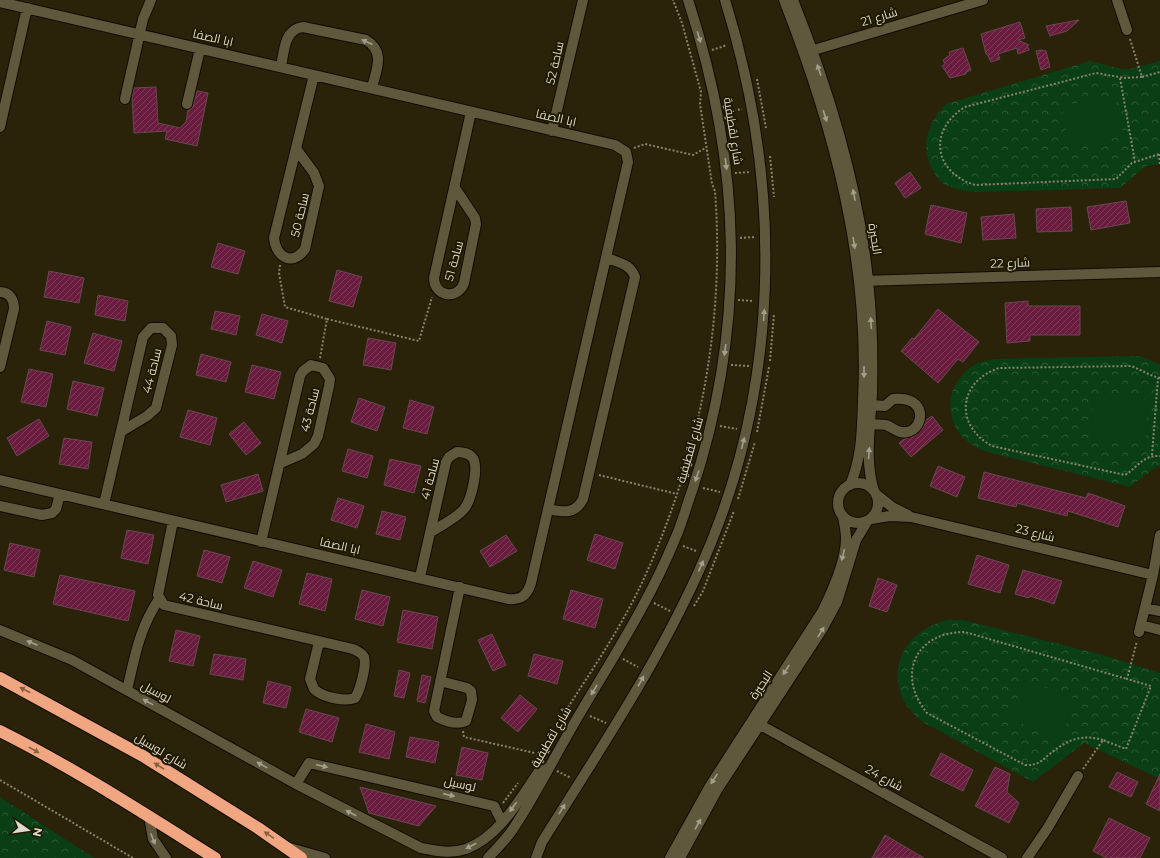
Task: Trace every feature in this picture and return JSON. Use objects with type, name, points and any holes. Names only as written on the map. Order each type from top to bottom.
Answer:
[{"type":"highway","name":"شارع لوسيل","points":[[0,678],[143,756],[301,858]]},
{"type":"highway","points":[[0,731],[149,816],[215,858]]},
{"type":"street","points":[[143,0],[143,19]]},
{"type":"street","points":[[124,99],[143,19],[151,0]]},
{"type":"street","name":"ساحة 52","points":[[552,131],[581,0]]},
{"type":"street","name":"شارع لقطيفية","points":[[488,858],[514,829],[569,730],[647,600],[674,543],[694,485],[711,425],[722,364],[730,300],[731,238],[727,174],[718,114],[704,53],[688,0]]},
{"type":"street","name":"شارع لقطيفية","points":[[536,858],[542,842],[614,727],[678,615],[706,555],[729,494],[746,430],[758,366],[765,301],[766,237],[762,171],[753,107],[738,42],[726,0]]},
{"type":"street","name":"البحيرة","points":[[784,0],[809,52]]},
{"type":"street","name":"البحيرة","points":[[793,0],[844,166],[864,281],[872,334],[869,403],[871,424],[868,466],[875,493]]},
{"type":"street","name":"شارع 21","points":[[809,52],[983,0]]},
{"type":"street","points":[[1117,0],[1127,30]]},
{"type":"street","name":"ابا الصفا","points":[[0,2],[615,145],[626,152],[628,162],[531,584],[525,596],[515,600],[0,480]]},
{"type":"street","points":[[0,127],[5,89],[27,8]]},
{"type":"street","points":[[281,67],[288,37],[292,31],[297,28],[303,27],[366,40],[374,45],[378,52],[372,88]]},
{"type":"street","points":[[187,104],[200,48]]},
{"type":"street","name":"ساحة 50","points":[[297,150],[318,181],[318,195],[305,249],[298,256],[292,258],[282,256],[275,248],[274,238],[297,150],[314,75]]},
{"type":"street","name":"ساحة 51","points":[[455,188],[475,218],[476,231],[462,288],[455,294],[450,295],[442,293],[435,286],[434,278],[471,112]]},
{"type":"street","points":[[548,509],[565,512],[574,511],[579,507],[583,499],[590,472],[635,277],[632,270],[627,265],[607,258]]},
{"type":"street","name":"شارع 22","points":[[864,281],[1160,272]]},
{"type":"street","points":[[0,367],[14,309],[14,301],[1,289]]},
{"type":"street","name":"ساحة 44","points":[[104,504],[143,337],[151,328],[163,328],[171,336],[172,345],[158,404],[147,416],[122,431]]},
{"type":"street","name":"ساحة 43","points":[[261,542],[281,463],[300,376],[306,367],[318,366],[323,368],[330,379],[318,436],[310,448],[281,463]]},
{"type":"street","points":[[869,403],[885,406],[894,399],[911,399],[918,406],[920,415],[919,422],[913,429],[907,432],[895,431],[887,426],[871,424]]},
{"type":"street","name":"البحيرة","points":[[850,485],[859,457],[869,403]]},
{"type":"street","name":"ساحة 41","points":[[420,577],[449,457],[457,452],[468,454],[473,458],[476,469],[465,508],[460,513],[431,532]]},
{"type":"street","points":[[863,484],[875,493],[878,508],[869,520],[854,523],[843,516],[839,508],[839,499],[843,491],[850,485],[863,484]]},
{"type":"street","name":"شارع 23","points":[[875,493],[892,507],[911,517]]},
{"type":"street","points":[[0,506],[48,515],[56,509],[60,494]]},
{"type":"street","name":"البحيرة","points":[[829,609],[846,542],[843,516]]},
{"type":"street","name":"شارع 23","points":[[869,520],[890,516],[911,517],[1153,575]]},
{"type":"street","points":[[127,690],[141,630],[147,615],[159,599],[159,590],[173,520]]},
{"type":"street","name":"البحيرة","points":[[670,858],[710,786],[815,640],[845,578],[856,540],[869,520]]},
{"type":"street","points":[[1160,535],[1153,575],[1140,628],[1160,630]]},
{"type":"street","points":[[440,681],[467,688],[471,691],[472,700],[468,717],[462,723],[444,720],[435,715],[434,711],[440,681],[460,587]]},
{"type":"street","name":"ساحة 42","points":[[159,599],[164,605],[174,609],[353,649],[360,652],[364,656],[365,666],[359,690],[355,698],[346,700],[324,695],[314,689],[310,678],[319,642]]},
{"type":"street","points":[[1145,608],[1160,611]]},
{"type":"street","name":"لوسيل","points":[[0,630],[72,660],[296,784],[381,829],[427,850],[446,852],[466,849],[484,839],[502,822],[569,730]]},
{"type":"street","name":"البحيرة","points":[[680,858],[756,723]]},
{"type":"street","name":"شارع 24","points":[[756,723],[1002,858]]},
{"type":"street","name":"لوسيل","points":[[296,784],[309,763],[494,806],[497,811]]},
{"type":"street","points":[[1027,858],[1047,829],[1078,776]]},
{"type":"street","points":[[497,811],[502,822]]},
{"type":"street","points":[[149,816],[153,839],[166,858]]},
{"type":"street","points":[[497,858],[514,829]]},
{"type":"street","points":[[532,858],[542,842]]},
{"type":"street","points":[[286,847],[325,858]]},
{"type":"path","points":[[535,760],[619,625],[645,576],[677,494],[696,431],[707,377],[714,328],[718,278],[715,191],[712,184],[700,104],[701,92],[682,23],[673,0]]},
{"type":"path","points":[[1127,30],[1142,77]]},
{"type":"path","points":[[704,53],[738,42]]},
{"type":"path","points":[[1160,72],[1142,77],[1120,78],[1096,73],[965,107],[954,114],[946,124],[941,137],[940,150],[944,162],[952,173],[962,181],[975,185],[1116,179],[1134,162],[1159,154],[1160,165]]},
{"type":"path","points":[[1120,78],[1134,162]]},
{"type":"path","points":[[718,114],[753,107]]},
{"type":"path","points":[[626,152],[644,144],[694,155],[707,147]]},
{"type":"path","points":[[727,174],[762,171]]},
{"type":"path","points":[[731,238],[766,237]]},
{"type":"path","points":[[282,256],[279,273],[285,307],[419,342],[435,286]]},
{"type":"path","points":[[730,300],[765,301]]},
{"type":"path","points":[[318,366],[327,319]]},
{"type":"path","points":[[722,364],[758,366]]},
{"type":"path","points":[[1152,456],[1159,378],[1143,370],[1130,366],[999,368],[987,372],[976,380],[969,391],[966,404],[966,418],[972,430],[981,440],[992,446],[1126,475],[1145,458],[1160,456]]},
{"type":"path","points":[[711,425],[746,430]]},
{"type":"path","points":[[590,472],[677,494]]},
{"type":"path","points":[[694,485],[729,494]]},
{"type":"path","points":[[674,543],[706,555]]},
{"type":"path","points":[[647,600],[678,615]]},
{"type":"path","points":[[1127,679],[1140,628]]},
{"type":"path","points":[[950,632],[965,632],[1127,679],[1151,686],[1126,749],[1088,736],[1080,737],[1052,752],[1037,764],[1025,765],[927,714],[918,702],[912,688],[912,673],[916,658],[924,646],[936,637],[950,632]]},
{"type":"path","points":[[615,654],[647,671]]},
{"type":"path","points":[[581,711],[614,727]]},
{"type":"path","points":[[462,723],[464,737],[539,754]]},
{"type":"path","points":[[1078,776],[1103,740]]},
{"type":"path","points":[[549,767],[579,782]]},
{"type":"path","points":[[497,811],[520,779]]},
{"type":"path","points":[[1,781],[132,858]]},
{"type":"green space","points":[[1090,61],[1125,70],[1160,61],[1160,164],[1146,166],[1120,188],[976,192],[950,187],[941,182],[936,176],[928,160],[926,142],[935,118],[946,104]]},
{"type":"green space","points":[[1115,95],[1124,136],[1070,147],[1061,106]]},
{"type":"green space","points":[[1140,356],[1160,365],[1160,467],[1157,466],[1130,487],[984,451],[966,440],[958,431],[953,420],[950,409],[954,388],[960,378],[968,370],[980,362],[994,359]]},
{"type":"green space","points":[[1093,396],[1148,399],[1146,440],[1091,437]]},
{"type":"green space","points":[[948,620],[963,620],[1103,655],[1160,673],[1160,779],[1084,743],[1033,782],[921,721],[908,707],[902,697],[898,683],[900,658],[914,638],[924,630],[935,624]]},
{"type":"green space","points":[[1025,680],[1076,699],[1061,738],[1010,719]]},
{"type":"green space","points":[[0,797],[94,858],[0,858]]},
{"type":"building","points":[[1079,20],[1067,31],[1050,36],[1046,26]]},
{"type":"building","points":[[1020,22],[1025,38],[1018,40],[1029,45],[1027,45],[1029,50],[1018,54],[1017,48],[998,54],[1000,59],[991,62],[986,54],[981,34]]},
{"type":"building","points":[[963,48],[971,70],[966,72],[966,74],[950,78],[942,66],[945,64],[943,60],[950,55],[949,52]]},
{"type":"building","points":[[1036,51],[1046,51],[1050,67],[1041,70]]},
{"type":"building","points":[[156,87],[158,123],[180,128],[186,122],[188,110],[193,106],[197,91],[208,93],[197,146],[165,139],[167,131],[134,133],[132,96],[134,88]]},
{"type":"building","points":[[910,172],[921,188],[905,198],[895,183]]},
{"type":"building","points":[[1126,201],[1130,223],[1091,230],[1087,207]]},
{"type":"building","points":[[931,205],[967,213],[961,243],[925,234]]},
{"type":"building","points":[[1071,207],[1072,231],[1037,232],[1036,209]]},
{"type":"building","points":[[1014,214],[1016,238],[983,240],[981,217]]},
{"type":"building","points":[[218,243],[245,251],[238,274],[211,267]]},
{"type":"building","points":[[337,270],[362,277],[353,307],[329,301]]},
{"type":"building","points":[[49,271],[84,278],[79,303],[44,297]]},
{"type":"building","points":[[98,295],[128,301],[125,321],[95,315]]},
{"type":"building","points":[[1028,301],[1028,306],[1080,306],[1080,335],[1030,335],[1030,341],[1007,343],[1005,303]]},
{"type":"building","points":[[938,309],[979,342],[963,362],[958,359],[938,383],[901,351],[912,338],[914,339]]},
{"type":"building","points":[[215,311],[240,316],[236,335],[211,329]]},
{"type":"building","points":[[262,314],[288,321],[282,343],[256,335]]},
{"type":"building","points":[[47,321],[71,327],[65,355],[40,350]]},
{"type":"building","points":[[93,333],[122,341],[114,371],[84,363]]},
{"type":"building","points":[[368,338],[396,343],[391,370],[363,365]]},
{"type":"building","points":[[201,354],[231,362],[226,382],[196,375]]},
{"type":"building","points":[[252,365],[281,372],[274,399],[245,392]]},
{"type":"building","points":[[29,369],[53,374],[46,407],[21,402]]},
{"type":"building","points":[[73,381],[104,388],[97,416],[67,409]]},
{"type":"building","points":[[359,398],[385,407],[377,431],[351,422]]},
{"type":"building","points":[[410,400],[434,407],[427,434],[403,428]]},
{"type":"building","points":[[188,410],[217,418],[210,445],[180,437]]},
{"type":"building","points":[[932,416],[943,430],[911,457],[899,443],[904,439],[917,434],[923,428],[926,420]]},
{"type":"building","points":[[39,419],[49,436],[17,456],[7,438]]},
{"type":"building","points":[[244,422],[261,443],[246,455],[229,434]]},
{"type":"building","points":[[64,438],[92,442],[88,469],[59,464]]},
{"type":"building","points":[[348,449],[373,456],[367,478],[342,471]]},
{"type":"building","points":[[390,459],[421,466],[414,493],[384,485]]},
{"type":"building","points":[[938,466],[965,477],[957,497],[930,486]]},
{"type":"building","points":[[984,472],[1086,498],[1088,493],[1125,506],[1118,527],[1068,511],[1067,516],[1017,503],[1016,507],[978,498]]},
{"type":"building","points":[[258,474],[263,491],[226,502],[221,485]]},
{"type":"building","points":[[338,498],[364,506],[357,528],[331,520]]},
{"type":"building","points":[[382,511],[406,517],[400,540],[376,534]]},
{"type":"building","points":[[127,530],[154,535],[148,564],[121,558]]},
{"type":"building","points":[[595,534],[623,543],[615,569],[587,560]]},
{"type":"building","points":[[506,535],[517,551],[490,567],[480,551]]},
{"type":"building","points":[[10,543],[40,550],[34,577],[4,570]]},
{"type":"building","points":[[204,550],[230,557],[222,583],[197,576]]},
{"type":"building","points":[[977,555],[1009,565],[1000,593],[968,584]]},
{"type":"building","points":[[253,561],[282,570],[273,597],[244,588]]},
{"type":"building","points":[[1023,570],[1062,581],[1054,604],[1030,596],[1029,598],[1015,594]]},
{"type":"building","points":[[307,573],[332,579],[325,611],[299,604]]},
{"type":"building","points":[[60,575],[135,591],[128,621],[53,604]]},
{"type":"building","points":[[878,578],[897,585],[887,612],[869,606]]},
{"type":"building","points":[[362,590],[390,597],[383,626],[355,619]]},
{"type":"building","points":[[571,590],[603,599],[595,628],[563,619]]},
{"type":"building","points":[[403,610],[438,617],[432,649],[397,642]]},
{"type":"building","points":[[176,630],[200,636],[193,666],[169,661]]},
{"type":"building","points":[[492,634],[506,665],[493,671],[478,640]]},
{"type":"building","points":[[214,654],[246,659],[243,680],[210,674]]},
{"type":"building","points":[[534,654],[563,661],[557,684],[528,676]]},
{"type":"building","points":[[399,670],[410,673],[404,698],[394,696]]},
{"type":"building","points":[[422,675],[431,677],[425,703],[417,701]]},
{"type":"building","points":[[268,681],[291,687],[286,708],[263,703]]},
{"type":"building","points":[[520,695],[537,709],[518,732],[501,718]]},
{"type":"building","points":[[306,709],[339,718],[332,742],[299,732]]},
{"type":"building","points":[[366,724],[395,732],[389,759],[359,752]]},
{"type":"building","points":[[410,737],[439,742],[435,763],[406,757]]},
{"type":"building","points":[[462,747],[488,753],[482,780],[456,775]]},
{"type":"building","points":[[941,753],[973,770],[963,791],[930,775]]},
{"type":"building","points":[[995,767],[1010,774],[1007,792],[1019,803],[1009,823],[975,806]]},
{"type":"building","points":[[1117,772],[1138,782],[1131,797],[1109,787]]},
{"type":"building","points":[[1160,774],[1160,811],[1146,804]]},
{"type":"building","points":[[360,787],[436,806],[419,826],[369,813]]},
{"type":"building","points":[[1109,818],[1150,838],[1140,858],[1107,858],[1093,851]]},
{"type":"building","points":[[885,835],[924,858],[872,858]]}]
